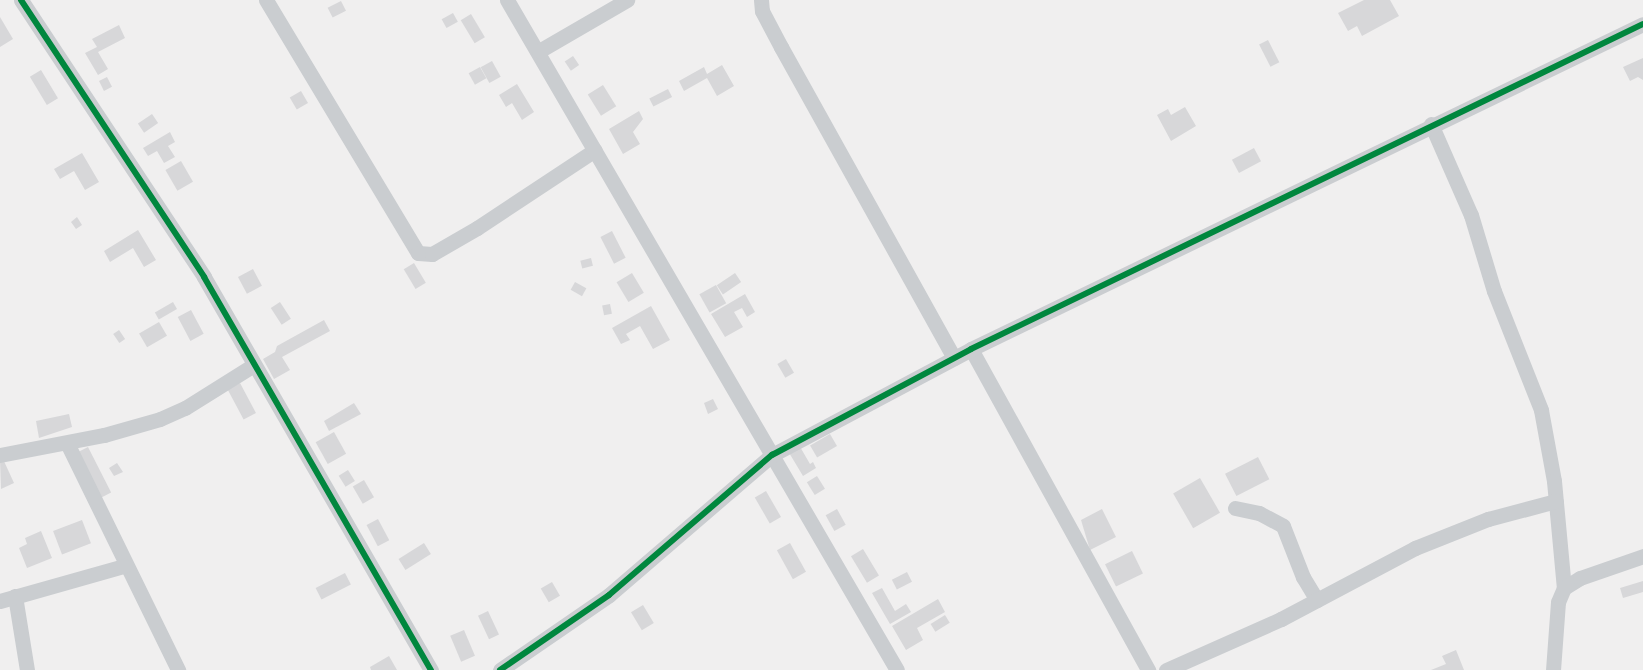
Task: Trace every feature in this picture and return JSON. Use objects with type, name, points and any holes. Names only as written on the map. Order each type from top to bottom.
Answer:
[{"type":"street","points":[[21,0],[204,277],[252,366],[431,670]]},
{"type":"street","points":[[266,0],[418,253],[432,254],[477,228],[595,150]]},
{"type":"street","points":[[507,0],[539,51],[897,670]]},
{"type":"street","points":[[539,51],[627,0]]},
{"type":"street","points":[[761,0],[781,47],[866,194],[954,358]]},
{"type":"street","points":[[500,670],[609,595],[772,455],[971,349],[1181,250],[1431,124],[1643,24]]},
{"type":"street","points":[[1431,124],[1471,215],[1494,291],[1541,410],[1556,501],[1564,588],[1558,602],[1553,670]]},
{"type":"street","points":[[971,349],[1148,670]]},
{"type":"street","points":[[0,455],[67,443],[160,419],[185,408],[252,366]]},
{"type":"street","points":[[67,443],[124,566],[178,670]]},
{"type":"street","points":[[1166,670],[1317,600],[1415,548],[1488,519],[1556,501]]},
{"type":"street","points":[[1235,507],[1259,513],[1282,526],[1303,577],[1317,600]]},
{"type":"street","points":[[1564,588],[1580,578],[1643,556]]},
{"type":"street","points":[[27,670],[8,599],[124,566]]},
{"type":"building","points":[[1364,0],[1390,0],[1399,16],[1362,36],[1357,26],[1348,31],[1338,13]]},
{"type":"building","points":[[341,1],[346,11],[333,18],[328,8]]},
{"type":"building","points":[[453,13],[458,22],[446,28],[442,19]]},
{"type":"building","points":[[471,14],[485,37],[475,43],[461,20]]},
{"type":"building","points":[[0,17],[13,39],[0,47]]},
{"type":"building","points":[[119,25],[125,38],[98,52],[108,69],[98,75],[85,53],[97,47],[92,39]]},
{"type":"building","points":[[1268,40],[1279,62],[1270,67],[1259,45]]},
{"type":"building","points":[[573,56],[579,65],[571,71],[565,62]]},
{"type":"building","points":[[1643,58],[1643,80],[1638,77],[1630,81],[1623,67]]},
{"type":"building","points":[[492,61],[501,77],[489,83],[481,67]]},
{"type":"building","points":[[722,65],[734,86],[717,96],[707,78],[684,91],[679,81],[704,67],[707,74]]},
{"type":"building","points":[[480,67],[486,78],[475,85],[469,73]]},
{"type":"building","points":[[41,70],[58,98],[47,105],[30,77]]},
{"type":"building","points":[[107,77],[112,87],[104,91],[99,81]]},
{"type":"building","points":[[517,84],[534,112],[522,120],[512,103],[506,107],[499,95]]},
{"type":"building","points":[[603,85],[616,106],[601,116],[588,95]]},
{"type":"building","points":[[668,89],[672,97],[653,107],[649,99]]},
{"type":"building","points":[[301,91],[308,103],[297,110],[290,98]]},
{"type":"building","points":[[1185,107],[1196,126],[1171,141],[1157,115],[1168,109],[1171,115]]},
{"type":"building","points":[[639,111],[643,119],[633,132],[640,144],[623,154],[609,129]]},
{"type":"building","points":[[152,114],[158,123],[144,133],[138,124]]},
{"type":"building","points":[[170,132],[175,142],[168,146],[175,157],[164,163],[157,151],[148,156],[143,148]]},
{"type":"building","points":[[1254,148],[1261,161],[1239,173],[1232,160]]},
{"type":"building","points":[[82,153],[99,182],[85,190],[74,171],[60,179],[54,169]]},
{"type":"building","points":[[181,161],[193,182],[177,191],[165,170]]},
{"type":"building","points":[[77,217],[82,225],[76,229],[71,222]]},
{"type":"building","points":[[138,230],[156,260],[144,267],[133,248],[110,262],[104,251]]},
{"type":"building","points":[[612,231],[626,258],[614,264],[600,237]]},
{"type":"building","points":[[591,258],[593,266],[582,268],[580,261]]},
{"type":"building","points":[[414,263],[426,283],[416,289],[404,269]]},
{"type":"building","points":[[253,269],[262,286],[247,294],[238,277]]},
{"type":"building","points":[[632,273],[644,293],[628,302],[617,282]]},
{"type":"building","points":[[735,273],[741,282],[723,294],[717,285]]},
{"type":"building","points":[[575,282],[586,288],[582,296],[571,290]]},
{"type":"building","points":[[716,285],[726,303],[710,313],[699,294]]},
{"type":"building","points":[[745,294],[755,312],[747,317],[742,308],[734,312],[743,327],[725,337],[711,314]]},
{"type":"building","points":[[173,302],[177,309],[159,319],[155,312]]},
{"type":"building","points":[[280,302],[291,319],[282,325],[271,308]]},
{"type":"building","points":[[610,304],[612,314],[604,315],[602,306]]},
{"type":"building","points":[[651,306],[670,340],[653,349],[640,326],[626,334],[630,340],[621,344],[612,328]]},
{"type":"building","points":[[191,310],[204,334],[190,341],[178,317]]},
{"type":"building","points":[[324,320],[330,331],[282,357],[290,370],[274,379],[263,359],[275,352],[277,346]]},
{"type":"building","points":[[159,322],[167,336],[147,347],[139,334]]},
{"type":"building","points":[[119,330],[125,339],[119,343],[113,334]]},
{"type":"building","points":[[786,359],[794,373],[785,378],[777,364]]},
{"type":"building","points":[[240,383],[256,413],[244,420],[228,390]]},
{"type":"building","points":[[713,399],[718,409],[708,414],[704,403]]},
{"type":"building","points":[[354,403],[361,414],[329,431],[324,421]]},
{"type":"building","points":[[69,414],[72,427],[39,438],[36,421]]},
{"type":"building","points":[[334,432],[346,454],[328,464],[316,442]]},
{"type":"building","points":[[830,434],[837,446],[817,458],[810,445]]},
{"type":"building","points":[[799,445],[810,464],[813,462],[816,468],[803,476],[788,451]]},
{"type":"building","points":[[88,447],[111,492],[101,497],[78,452]]},
{"type":"building","points":[[1258,457],[1269,479],[1236,496],[1225,474]]},
{"type":"building","points":[[3,459],[14,483],[1,489],[0,460]]},
{"type":"building","points":[[117,463],[123,472],[114,476],[109,468]]},
{"type":"building","points":[[348,470],[355,481],[346,487],[339,476]]},
{"type":"building","points":[[817,476],[825,489],[815,495],[807,482]]},
{"type":"building","points":[[1200,478],[1220,513],[1193,528],[1173,494]]},
{"type":"building","points":[[364,480],[374,497],[363,504],[353,486]]},
{"type":"building","points":[[766,491],[781,517],[770,523],[755,498]]},
{"type":"building","points":[[837,509],[846,525],[834,531],[826,515]]},
{"type":"building","points":[[1102,509],[1116,537],[1090,550],[1081,520]]},
{"type":"building","points":[[378,519],[389,540],[378,546],[367,525]]},
{"type":"building","points":[[82,520],[91,543],[62,554],[53,531]]},
{"type":"building","points":[[41,531],[52,558],[27,568],[19,548],[27,544],[25,538]]},
{"type":"building","points":[[424,543],[431,554],[405,570],[399,559]]},
{"type":"building","points":[[790,543],[806,572],[793,579],[777,550]]},
{"type":"building","points":[[863,549],[879,576],[867,583],[851,556]]},
{"type":"building","points":[[1132,551],[1143,573],[1116,587],[1105,564]]},
{"type":"building","points":[[907,572],[912,582],[897,590],[892,580]]},
{"type":"building","points":[[345,573],[351,585],[321,600],[316,588]]},
{"type":"building","points":[[1643,581],[1643,592],[1623,598],[1620,588]]},
{"type":"building","points":[[552,582],[560,596],[549,602],[541,588]]},
{"type":"building","points":[[882,588],[895,611],[906,604],[911,612],[890,624],[872,593]]},
{"type":"building","points":[[938,599],[945,612],[917,628],[923,640],[906,650],[892,626]]},
{"type":"building","points":[[643,605],[654,623],[642,630],[631,612]]},
{"type":"building","points":[[488,611],[499,635],[489,639],[478,616]]},
{"type":"building","points":[[945,615],[950,623],[935,632],[931,624]]},
{"type":"building","points":[[464,630],[475,656],[461,662],[450,636]]},
{"type":"building","points":[[1456,650],[1464,670],[1431,670],[1446,664],[1442,656]]},
{"type":"building","points":[[389,656],[397,670],[371,670],[370,667]]},
{"type":"cycle path","points":[[21,0],[204,277],[431,670]]},
{"type":"cycle path","points":[[500,670],[609,595],[772,455],[971,349],[1643,24]]}]
